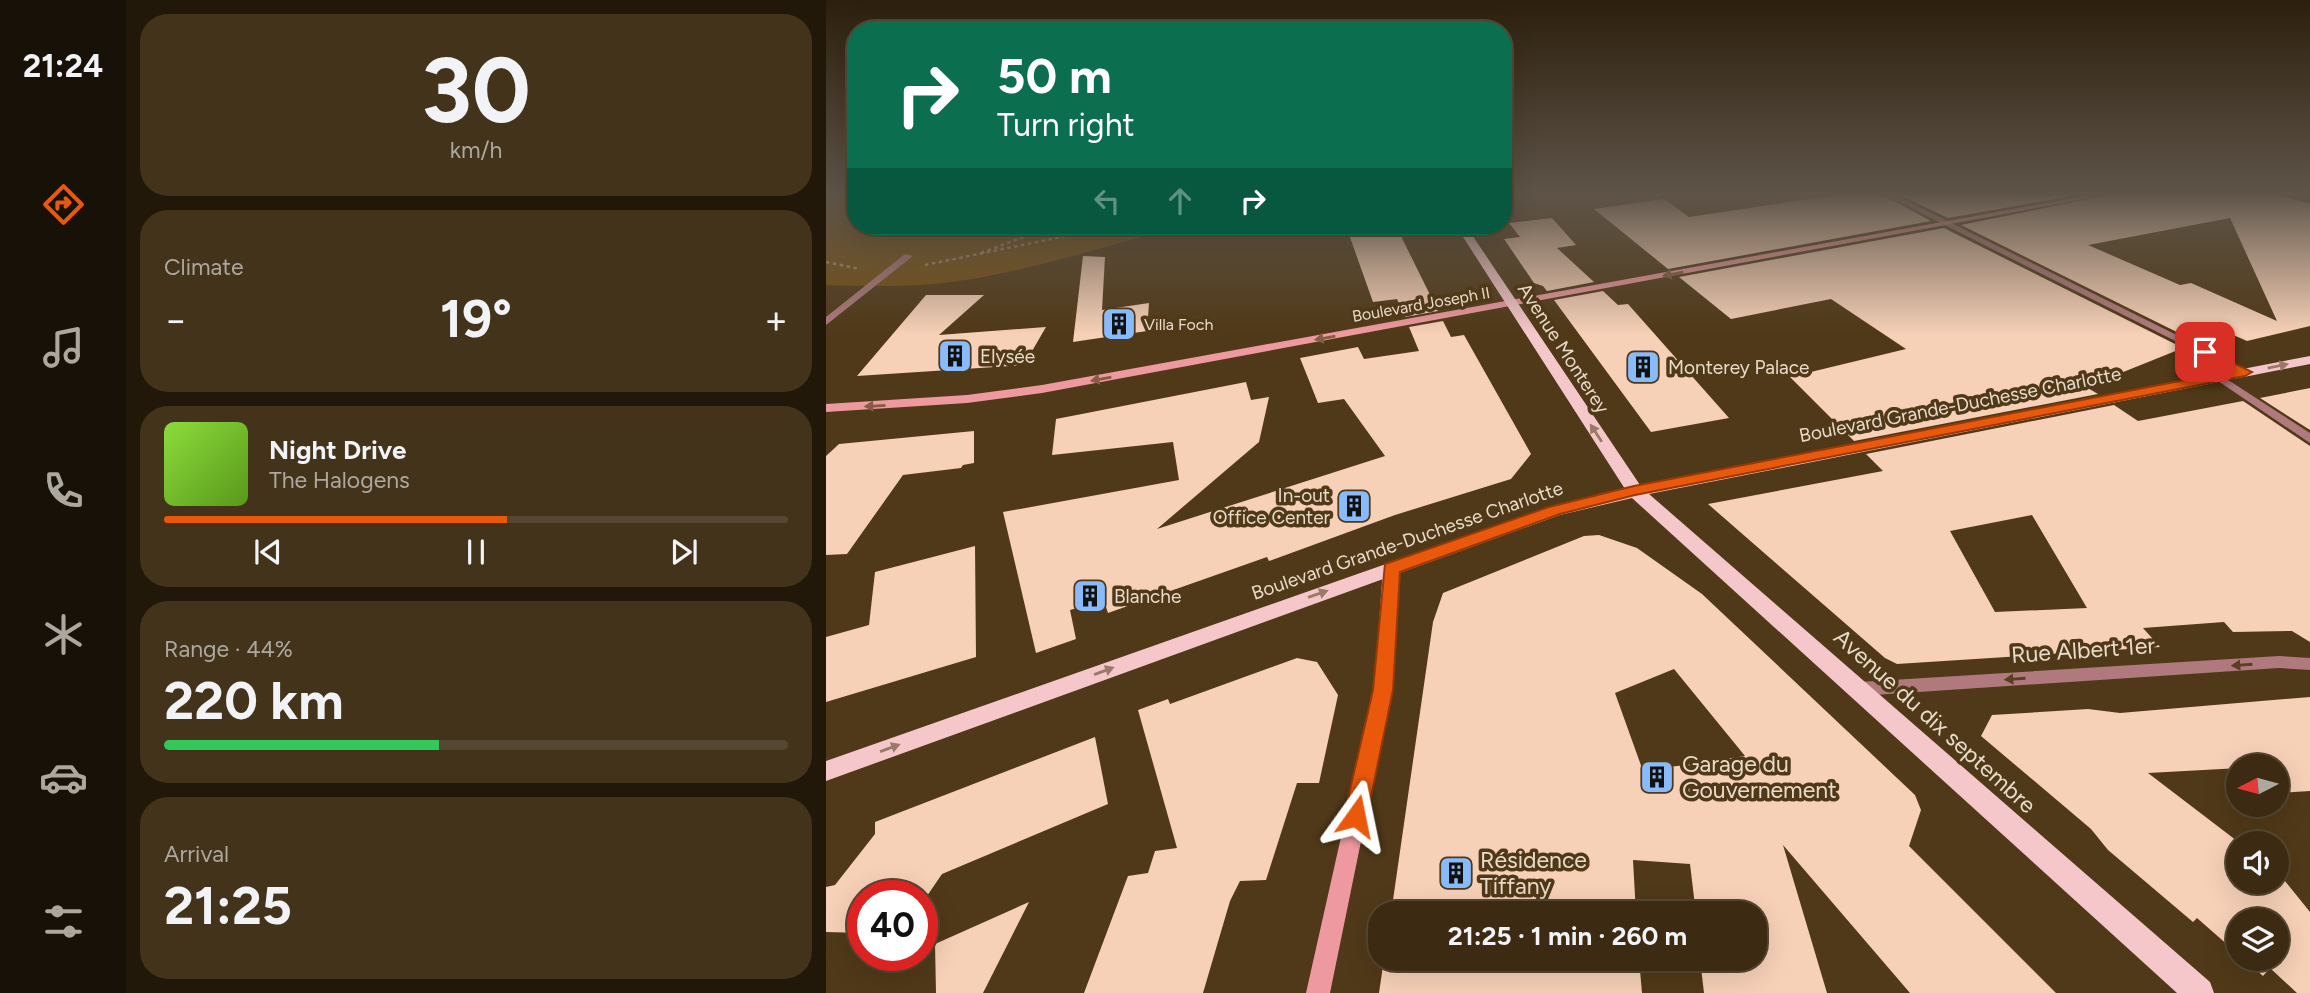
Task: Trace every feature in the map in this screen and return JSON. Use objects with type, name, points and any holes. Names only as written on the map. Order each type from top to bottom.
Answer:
[{"type":"main road","name":"Avenue Monterey","points":[[1471,241],[1634,490]]},
{"type":"main road","name":"Boulevard Joseph II","points":[[826,408],[967,399],[1042,389],[1849,241]]},
{"type":"main road","name":"Boulevard Grande-Duchesse Charlotte","points":[[826,771],[1554,511],[1634,490],[2310,360]]},
{"type":"main road","name":"Avenue du dix septembre","points":[[1634,490],[2199,993]]},
{"type":"main road","points":[[1318,993],[1383,690],[1391,568]]},
{"type":"street","points":[[1984,241],[2245,372]]},
{"type":"street","points":[[826,322],[908,256]]},
{"type":"street","points":[[2219,377],[2310,439]]},
{"type":"street","name":"Rue Albert 1er","points":[[1859,689],[2279,662],[2310,664]]},
{"type":"path","points":[[965,259],[1012,241]]},
{"type":"path","points":[[893,270],[965,259],[1045,241]]},
{"type":"shaded area","points":[[826,241],[1127,241],[966,280],[907,286],[826,285]]},
{"type":"building","points":[[1351,241],[1404,241],[1438,311],[1405,317],[1397,299],[1373,302]]},
{"type":"building","points":[[1506,241],[1573,241],[1576,245],[1557,248],[1594,282],[1547,291],[1543,286],[1534,283]]},
{"type":"building","points":[[1634,241],[1820,241],[1668,269]]},
{"type":"building","points":[[1872,241],[1971,241],[2183,348],[2086,387],[2098,394],[1854,441],[1790,377],[1906,349],[1831,299],[1731,319],[1679,277]]},
{"type":"building","points":[[1994,241],[2107,241],[2088,245],[2180,285],[2191,283],[2277,321],[2241,241],[2310,241],[2310,326],[2247,341],[2224,331],[2197,342]]},
{"type":"building","name":"Villa Foch","points":[[1083,256],[1105,257],[1102,310],[1149,303],[1147,331],[1073,342]]},
{"type":"building","name":"Monterey Palace","points":[[1603,291],[1618,305],[1628,304],[1729,418],[1651,432],[1554,300]]},
{"type":"building","name":"Elysée","points":[[926,295],[984,295],[939,335],[1046,327],[1024,365],[857,376]]},
{"type":"building","points":[[1443,321],[1451,337],[1464,335],[1531,454],[1511,479],[1395,515],[1269,561],[1267,557],[1108,613],[1104,601],[1070,610],[1076,639],[1036,653],[1003,512],[1179,480],[1173,442],[1052,455],[1056,419],[1246,382],[1251,400],[1269,397],[1259,442],[1157,529],[1385,456],[1344,399],[1318,403],[1300,358],[1358,347],[1364,359],[1419,351],[1409,327]]},
{"type":"building","points":[[2310,388],[2310,430],[2260,398]]},
{"type":"building","points":[[2243,401],[2310,446],[2310,642],[2292,631],[2233,632],[2224,622],[2143,628],[2160,647],[1897,664],[1885,658],[1708,504],[1883,471],[1866,454],[2114,405],[2138,421]],"holes":[[[2032,515],[2087,608],[1995,612],[1950,531]]]},
{"type":"building","points":[[974,431],[974,463],[961,468],[903,475],[847,554],[826,555],[826,456],[839,444]]},
{"type":"building","points":[[1599,535],[1637,548],[1702,594],[1915,795],[1921,810],[1909,846],[2056,993],[1910,993],[1783,845],[1827,993],[1704,993],[1701,971],[1767,971],[1767,901],[1694,901],[1690,864],[1633,860],[1635,901],[1393,901],[1433,622],[1443,593],[1584,536]],"holes":[[[1674,669],[1745,756],[1643,771],[1615,693]]]},
{"type":"building","points":[[975,546],[976,657],[826,702],[826,637],[869,625],[875,572]]},
{"type":"building","points":[[1297,658],[1317,662],[1338,695],[1319,783],[1297,783],[1266,880],[1240,881],[1230,901],[1203,993],[1084,993],[1128,876],[1148,873],[1155,851],[1177,848],[1138,710],[1168,699],[1170,704]]},
{"type":"building","points":[[2310,697],[2310,791],[2289,792],[2289,754],[2226,754],[2226,769],[2148,773],[2226,833],[2226,894],[2289,894],[2289,886],[2310,912],[2310,993],[2297,993],[2273,971],[2289,971],[2289,908],[2226,908],[2226,943],[2197,918],[2193,922],[2108,850],[2091,829],[1981,736],[1992,715],[2088,709],[2120,713]]},
{"type":"building","points":[[1095,737],[1108,804],[942,874],[938,880],[847,880],[847,933],[826,932],[826,887],[835,885],[875,834],[875,822]]},
{"type":"building","points":[[1029,902],[983,993],[936,993],[938,943]]},
{"type":"building","points":[[1382,971],[1640,971],[1642,993],[1379,993]]},
{"type":"place","name":"Villa Foch","points":[[1119,324]]},
{"type":"place","name":"Elysée","points":[[955,356]]},
{"type":"place","name":"Monterey Palace","points":[[1643,367]]},
{"type":"place","name":"In-out Office Center","points":[[1354,506]]},
{"type":"place","name":"Blanche","points":[[1090,596]]},
{"type":"place","name":"Garage du Gouvernement","points":[[1657,777]]},
{"type":"place","name":"Résidence Tiffany","points":[[1456,873]]},
{"type":"route","points":[[1356,816],[1383,690],[1391,568],[1554,511],[1634,490],[2245,372],[2205,352]]}]
